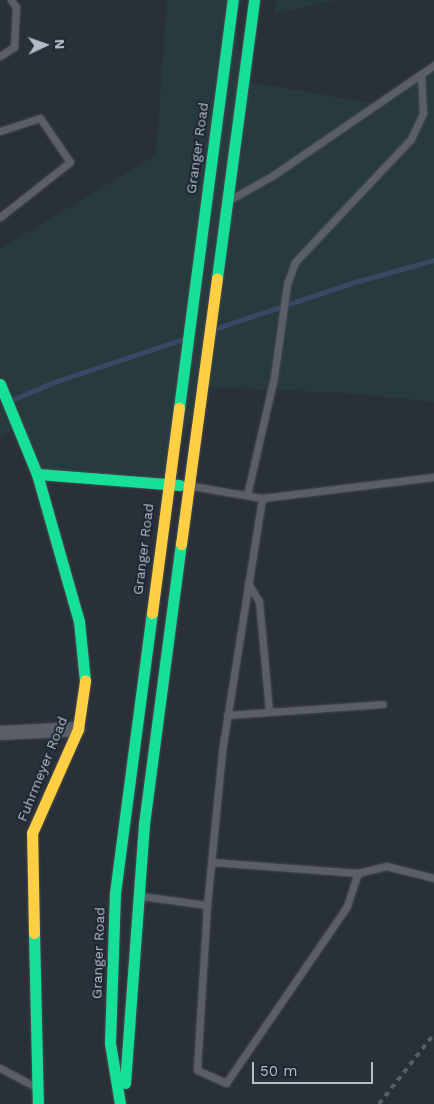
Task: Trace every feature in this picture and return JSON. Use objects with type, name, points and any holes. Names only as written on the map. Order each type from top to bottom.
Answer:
[{"type":"main road","name":"Granger Road","points":[[121,1104],[110,1043],[115,893],[166,483],[180,396],[232,0]]},
{"type":"main road","name":"Granger Road","points":[[121,1104],[137,896],[216,275],[254,0]]},
{"type":"main road","name":"Fuhrmeyer Road","points":[[0,385],[37,474],[79,621],[86,680],[78,729],[32,833],[38,1104]]},
{"type":"main road","points":[[37,474],[189,486]]},
{"type":"main road","points":[[115,893],[137,896]]},
{"type":"street","points":[[206,200],[227,201]]},
{"type":"street","points":[[0,733],[78,729]]},
{"type":"lane","points":[[0,56],[14,47],[17,24],[16,7],[11,0]]},
{"type":"lane","points":[[227,201],[272,176],[434,65]]},
{"type":"lane","points":[[248,495],[280,338],[287,284],[295,262],[411,139],[423,113],[421,74]]},
{"type":"lane","points":[[0,131],[40,118],[70,162],[0,217]]},
{"type":"lane","points":[[189,486],[262,498],[434,477]]},
{"type":"lane","points":[[262,498],[227,715],[207,906],[197,1070],[226,1083],[347,906],[358,873]]},
{"type":"lane","points":[[248,583],[259,601],[269,711]]},
{"type":"lane","points":[[227,715],[383,704]]},
{"type":"lane","points":[[211,862],[358,873],[386,866],[434,878]]},
{"type":"lane","points":[[137,896],[207,906]]},
{"type":"lane","points":[[0,1068],[38,1089]]},
{"type":"green space","points":[[167,0],[233,0],[243,81],[378,104],[434,65],[434,402],[344,393],[202,387],[167,483],[37,474],[17,427],[0,438],[0,249],[156,155]]},
{"type":"green space","points":[[277,0],[337,0],[274,14]]},
{"type":"waterway","points":[[217,328],[355,282],[434,260]]},
{"type":"waterway","points":[[12,400],[54,382],[183,339]]},
{"type":"railway","points":[[379,1104],[434,1034]]},
{"type":"traffic: fast","points":[[179,408],[233,0]]},
{"type":"traffic: fast","points":[[217,278],[254,0]]},
{"type":"traffic: fast","points":[[0,384],[37,474],[79,621],[85,681]]},
{"type":"traffic: fast","points":[[37,474],[180,485]]},
{"type":"traffic: fast","points":[[125,1083],[144,824],[181,544]]},
{"type":"traffic: fast","points":[[120,1104],[110,1043],[115,893],[152,613]]},
{"type":"traffic: fast","points":[[34,933],[38,1104]]},
{"type":"traffic: slow","points":[[181,544],[217,278]]},
{"type":"traffic: slow","points":[[152,613],[179,408]]},
{"type":"traffic: slow","points":[[34,933],[32,833],[78,729],[85,681]]}]
